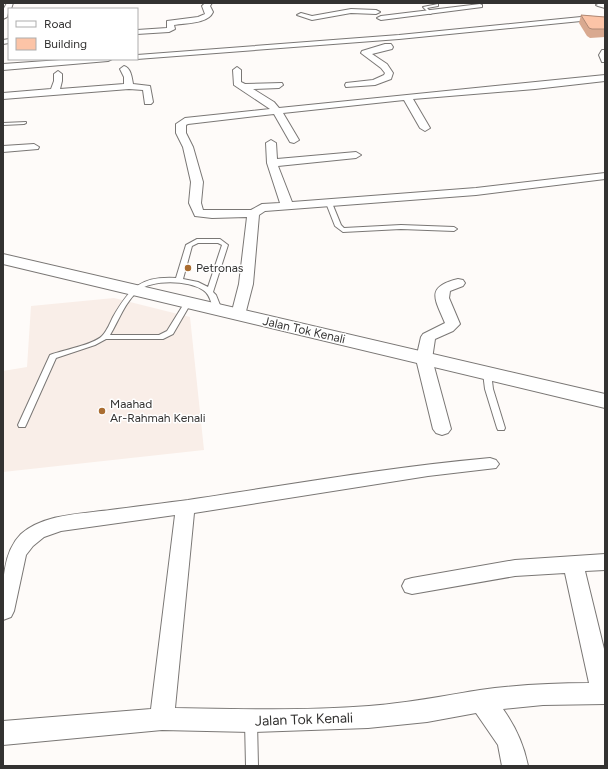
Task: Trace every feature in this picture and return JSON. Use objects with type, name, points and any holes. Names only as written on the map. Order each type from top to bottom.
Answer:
[{"type":"main road","name":"Jalan Tok Kenali","points":[[3,259],[187,303],[211,300],[238,315],[605,401]]},
{"type":"street","points":[[138,32],[169,30],[171,29],[170,23],[204,17],[209,12],[206,6],[209,3]]},
{"type":"street","points":[[366,3],[399,37]]},
{"type":"street","points":[[5,16],[8,5]]},
{"type":"street","points":[[386,23],[430,13],[480,6]]},
{"type":"street","points":[[301,15],[312,18],[351,11],[376,12]]},
{"type":"street","points":[[596,19],[605,15]]},
{"type":"street","points":[[138,57],[380,39],[519,24],[596,19],[605,21]]},
{"type":"street","points":[[349,84],[375,82],[388,77],[389,73],[384,66],[365,53],[389,47],[380,39]]},
{"type":"street","points":[[605,52],[603,55],[605,60]]},
{"type":"street","points":[[3,67],[95,60]]},
{"type":"street","points":[[124,69],[128,77],[129,86]]},
{"type":"street","points":[[237,70],[236,79],[241,87],[267,101],[277,111],[294,140]]},
{"type":"street","points":[[54,92],[58,81],[58,74]]},
{"type":"street","points":[[605,78],[521,88],[185,121],[182,124],[181,133],[188,147],[197,182],[195,202],[196,208],[199,213],[208,214],[253,214],[262,208],[528,186],[605,176]]},
{"type":"street","points":[[241,87],[279,85]]},
{"type":"street","points":[[3,96],[129,86],[147,88],[148,102]]},
{"type":"street","points":[[407,98],[425,128]]},
{"type":"street","points":[[271,143],[272,163],[287,206]]},
{"type":"street","points":[[3,149],[34,147]]},
{"type":"street","points":[[272,163],[356,155]]},
{"type":"street","points":[[238,315],[246,284],[253,214]]},
{"type":"street","points":[[442,429],[424,359],[428,337],[434,332],[450,327],[454,324],[442,298],[442,292],[445,288],[458,283]]},
{"type":"street","points":[[3,611],[17,553],[26,541],[37,532],[60,524],[185,507],[428,470],[490,464]]},
{"type":"street","points":[[162,719],[185,507]]},
{"type":"street","points":[[412,586],[515,568],[605,562]]},
{"type":"street","points":[[573,563],[604,693]]},
{"type":"street","name":"Jalan Tok Kenali","points":[[3,733],[162,719],[252,722],[368,717],[427,711],[481,701],[543,694],[604,693]]},
{"type":"street","points":[[481,701],[497,720],[509,741],[515,766]]},
{"type":"lane","points":[[430,13],[424,7],[437,5]]},
{"type":"lane","points":[[3,124],[24,123]]},
{"type":"lane","points":[[329,203],[338,226],[344,230],[401,227],[454,229]]},
{"type":"lane","points":[[179,280],[189,245],[197,242],[220,241],[225,245],[211,300]]},
{"type":"lane","points":[[22,425],[52,357],[96,343],[104,337],[135,290],[139,287],[154,282],[179,280],[200,286],[211,300]]},
{"type":"lane","points":[[104,337],[160,337],[170,332],[187,303]]},
{"type":"lane","points":[[487,374],[489,389],[501,428]]},
{"type":"lane","points":[[252,722],[252,766]]},
{"type":"shaded area","name":"Maahad Ar-Rahmah Kenali","points":[[114,298],[190,317],[204,450],[3,472],[3,371],[27,367],[31,306]]},
{"type":"building","points":[[581,15],[605,17],[605,29],[589,28]]},
{"type":"place","name":"Petronas","points":[[188,268]]},
{"type":"place","name":"Maahad Ar-Rahmah Kenali","points":[[102,411]]}]
